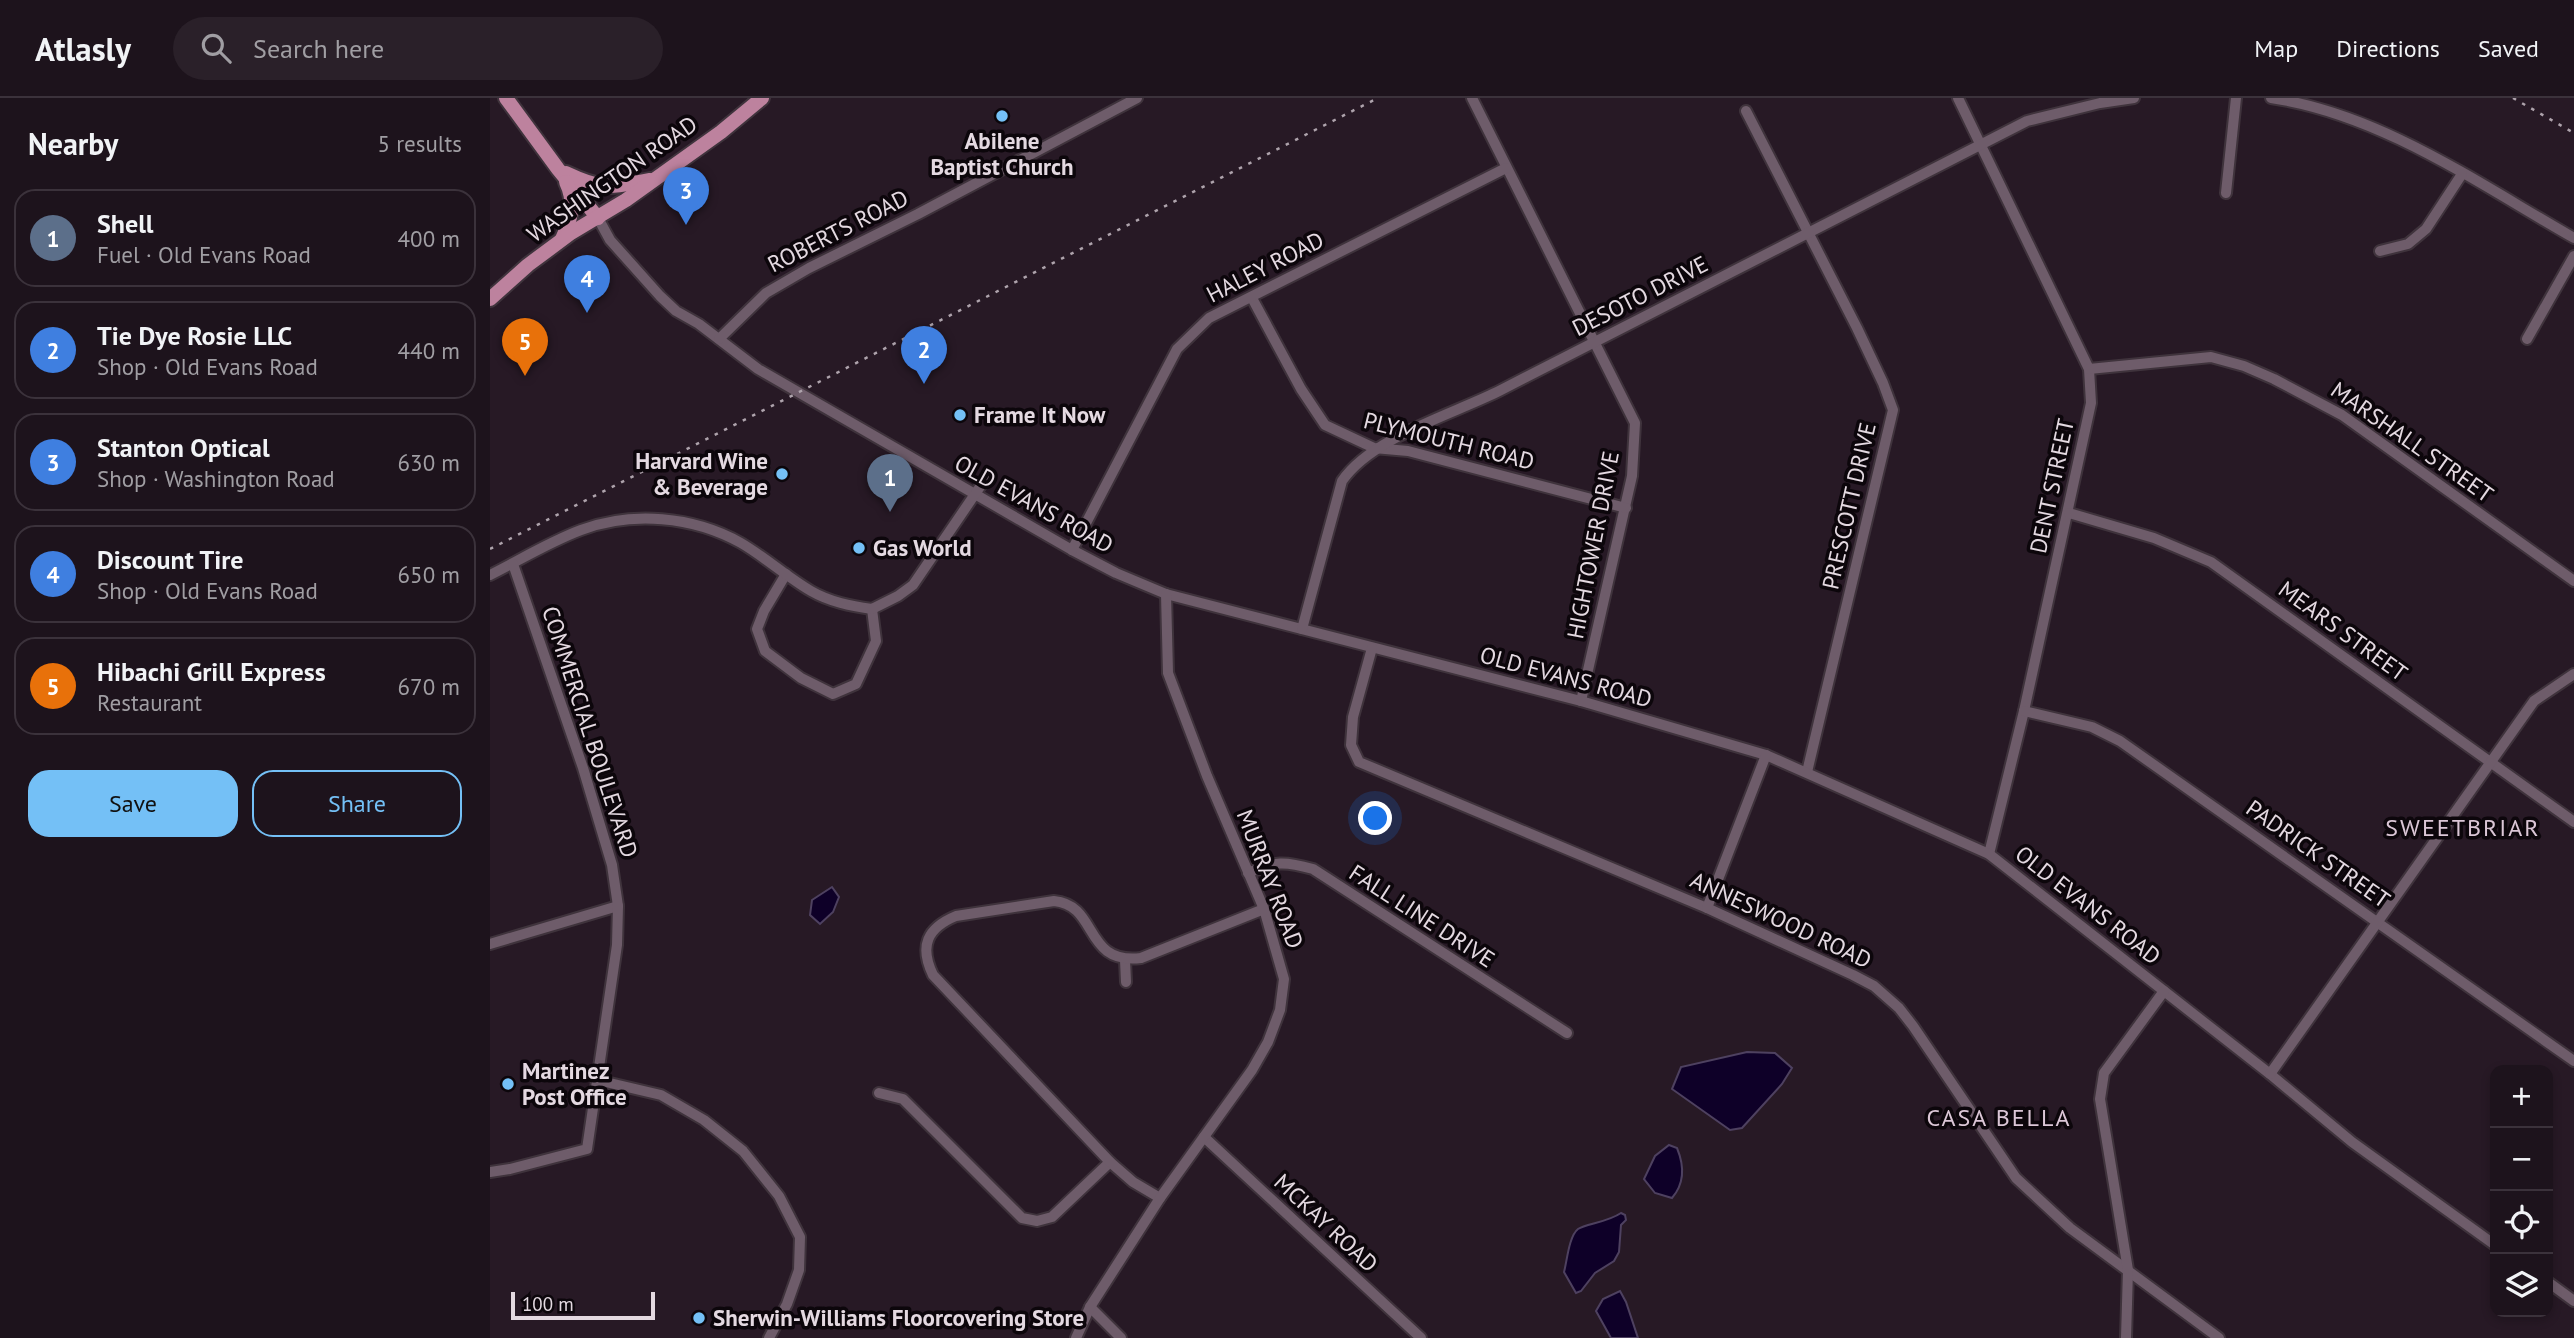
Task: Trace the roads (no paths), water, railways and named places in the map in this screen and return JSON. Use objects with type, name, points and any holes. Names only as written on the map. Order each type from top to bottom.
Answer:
[{"type":"main road","points":[[506,98],[598,218]]},
{"type":"main road","name":"WASHINGTON ROAD","points":[[490,299],[562,240],[654,179],[760,98]]},
{"type":"main road","points":[[558,169],[594,186],[611,187],[654,179]]},
{"type":"main road","points":[[558,169],[572,194],[570,223],[562,240]]},
{"type":"street","name":"ROBERTS ROAD","points":[[719,339],[766,293],[809,268],[918,214],[1137,98]]},
{"type":"street","name":"HIGHTOWER DRIVE","points":[[1472,98],[1635,423],[1633,476],[1581,701]]},
{"type":"street","name":"DENT STREET","points":[[1958,98],[2089,369],[2091,403],[2024,711],[1989,854]]},
{"type":"street","name":"DESOTO DRIVE","points":[[1302,629],[1342,481],[1352,466],[1374,448],[1497,392],[2026,121],[2100,103],[2134,98]]},
{"type":"street","points":[[2226,193],[2236,98]]},
{"type":"street","points":[[2270,98],[2327,111],[2397,138],[2574,238]]},
{"type":"street","name":"PRESCOTT DRIVE","points":[[1746,111],[1863,339],[1893,410],[1807,772]]},
{"type":"street","name":"HALEY ROAD","points":[[1072,550],[1177,349],[1209,318],[1506,168]]},
{"type":"street","points":[[2380,251],[2408,244],[2426,229],[2462,174]]},
{"type":"street","name":"OLD EVANS ROAD","points":[[598,218],[610,240],[653,289],[676,311],[719,339],[731,351],[975,495],[1116,573],[1166,594],[1581,701],[1766,755],[1989,854],[2270,1074],[2352,1142],[2490,1241]]},
{"type":"street","points":[[2528,338],[2574,256]]},
{"type":"street","name":"PLYMOUTH ROAD","points":[[1252,298],[1301,389],[1325,425],[1374,448],[1408,451],[1626,508]]},
{"type":"street","name":"MARSHALL STREET","points":[[2089,369],[2211,357],[2244,366],[2274,379],[2342,415],[2574,581]]},
{"type":"street","points":[[490,575],[581,530],[615,521],[644,518],[689,523],[725,536],[827,599],[872,609],[913,585],[986,478]]},
{"type":"street","name":"MEARS STREET","points":[[2068,513],[2154,538],[2211,562],[2574,822]]},
{"type":"street","name":"COMMERCIAL BOULEVARD","points":[[490,1172],[587,1149],[617,945],[618,906],[612,865],[583,768],[513,564]]},
{"type":"street","points":[[786,574],[764,611],[757,629],[765,650],[801,678],[833,694],[856,684],[876,641],[872,609]]},
{"type":"street","name":"MURRAY ROAD","points":[[1076,1338],[1090,1307],[1160,1198],[1252,1070],[1268,1042],[1280,1010],[1284,979],[1264,909],[1207,776],[1168,673],[1166,594]]},
{"type":"street","name":"ANNESWOOD ROAD","points":[[1371,648],[1353,717],[1351,745],[1359,762],[1707,908],[1853,975],[1882,994],[1899,1008],[1913,1026],[2016,1178],[2070,1228],[2219,1338]]},
{"type":"street","points":[[2270,1074],[2534,701],[2574,674]]},
{"type":"street","name":"PADRICK STREET","points":[[2024,711],[2092,727],[2120,741],[2574,1061]]},
{"type":"street","points":[[1707,908],[1766,755]]},
{"type":"street","name":"FALL LINE DRIVE","points":[[1248,873],[1274,862],[1313,869],[1567,1033]]},
{"type":"street","points":[[1160,1198],[1133,1182],[1110,1162],[933,975],[926,961],[928,939],[934,929],[956,916],[1054,901],[1068,902],[1101,946],[1111,955],[1125,960],[1142,958],[1264,909]]},
{"type":"street","points":[[490,944],[618,906]]},
{"type":"street","points":[[1125,960],[1126,982]]},
{"type":"street","points":[[2126,1338],[2128,1270],[2099,1099],[2104,1073],[2164,991]]},
{"type":"street","points":[[597,1080],[661,1096],[704,1120],[743,1151],[779,1196],[800,1237],[799,1270],[787,1304],[769,1338]]},
{"type":"street","points":[[879,1094],[903,1099],[1022,1218],[1037,1220],[1052,1217],[1110,1162]]},
{"type":"street","name":"MCKAY ROAD","points":[[1204,1137],[1421,1338]]},
{"type":"street","points":[[2553,1286],[2574,1301]]},
{"type":"street","points":[[1090,1307],[1121,1338]]},
{"type":"railway","points":[[490,549],[1378,98]]},
{"type":"railway","points":[[2513,98],[2574,133]]},
{"type":"place","name":"Abilene Baptist Church","points":[[1002,116]]},
{"type":"place","name":"Stanton Optical","points":[[686,225]]},
{"type":"place","name":"Discount Tire","points":[[587,313]]},
{"type":"place","name":"Hibachi Grill Express","points":[[525,376]]},
{"type":"place","name":"Tie Dye Rosie LLC","points":[[924,384]]},
{"type":"place","name":"Frame It Now","points":[[960,415]]},
{"type":"place","name":"Harvard Wine & Beverage","points":[[782,474]]},
{"type":"place","name":"Shell","points":[[890,512]]},
{"type":"place","name":"Gas World","points":[[859,548]]},
{"type":"place","name":"Martinez Post Office","points":[[508,1084]]},
{"type":"place","name":"Sherwin-Williams Floorcovering Store","points":[[699,1318]]},
{"type":"district","name":"SWEETBRIAR","points":[[2463,828]]},
{"type":"district","name":"CASA BELLA","points":[[1999,1118]]}]
